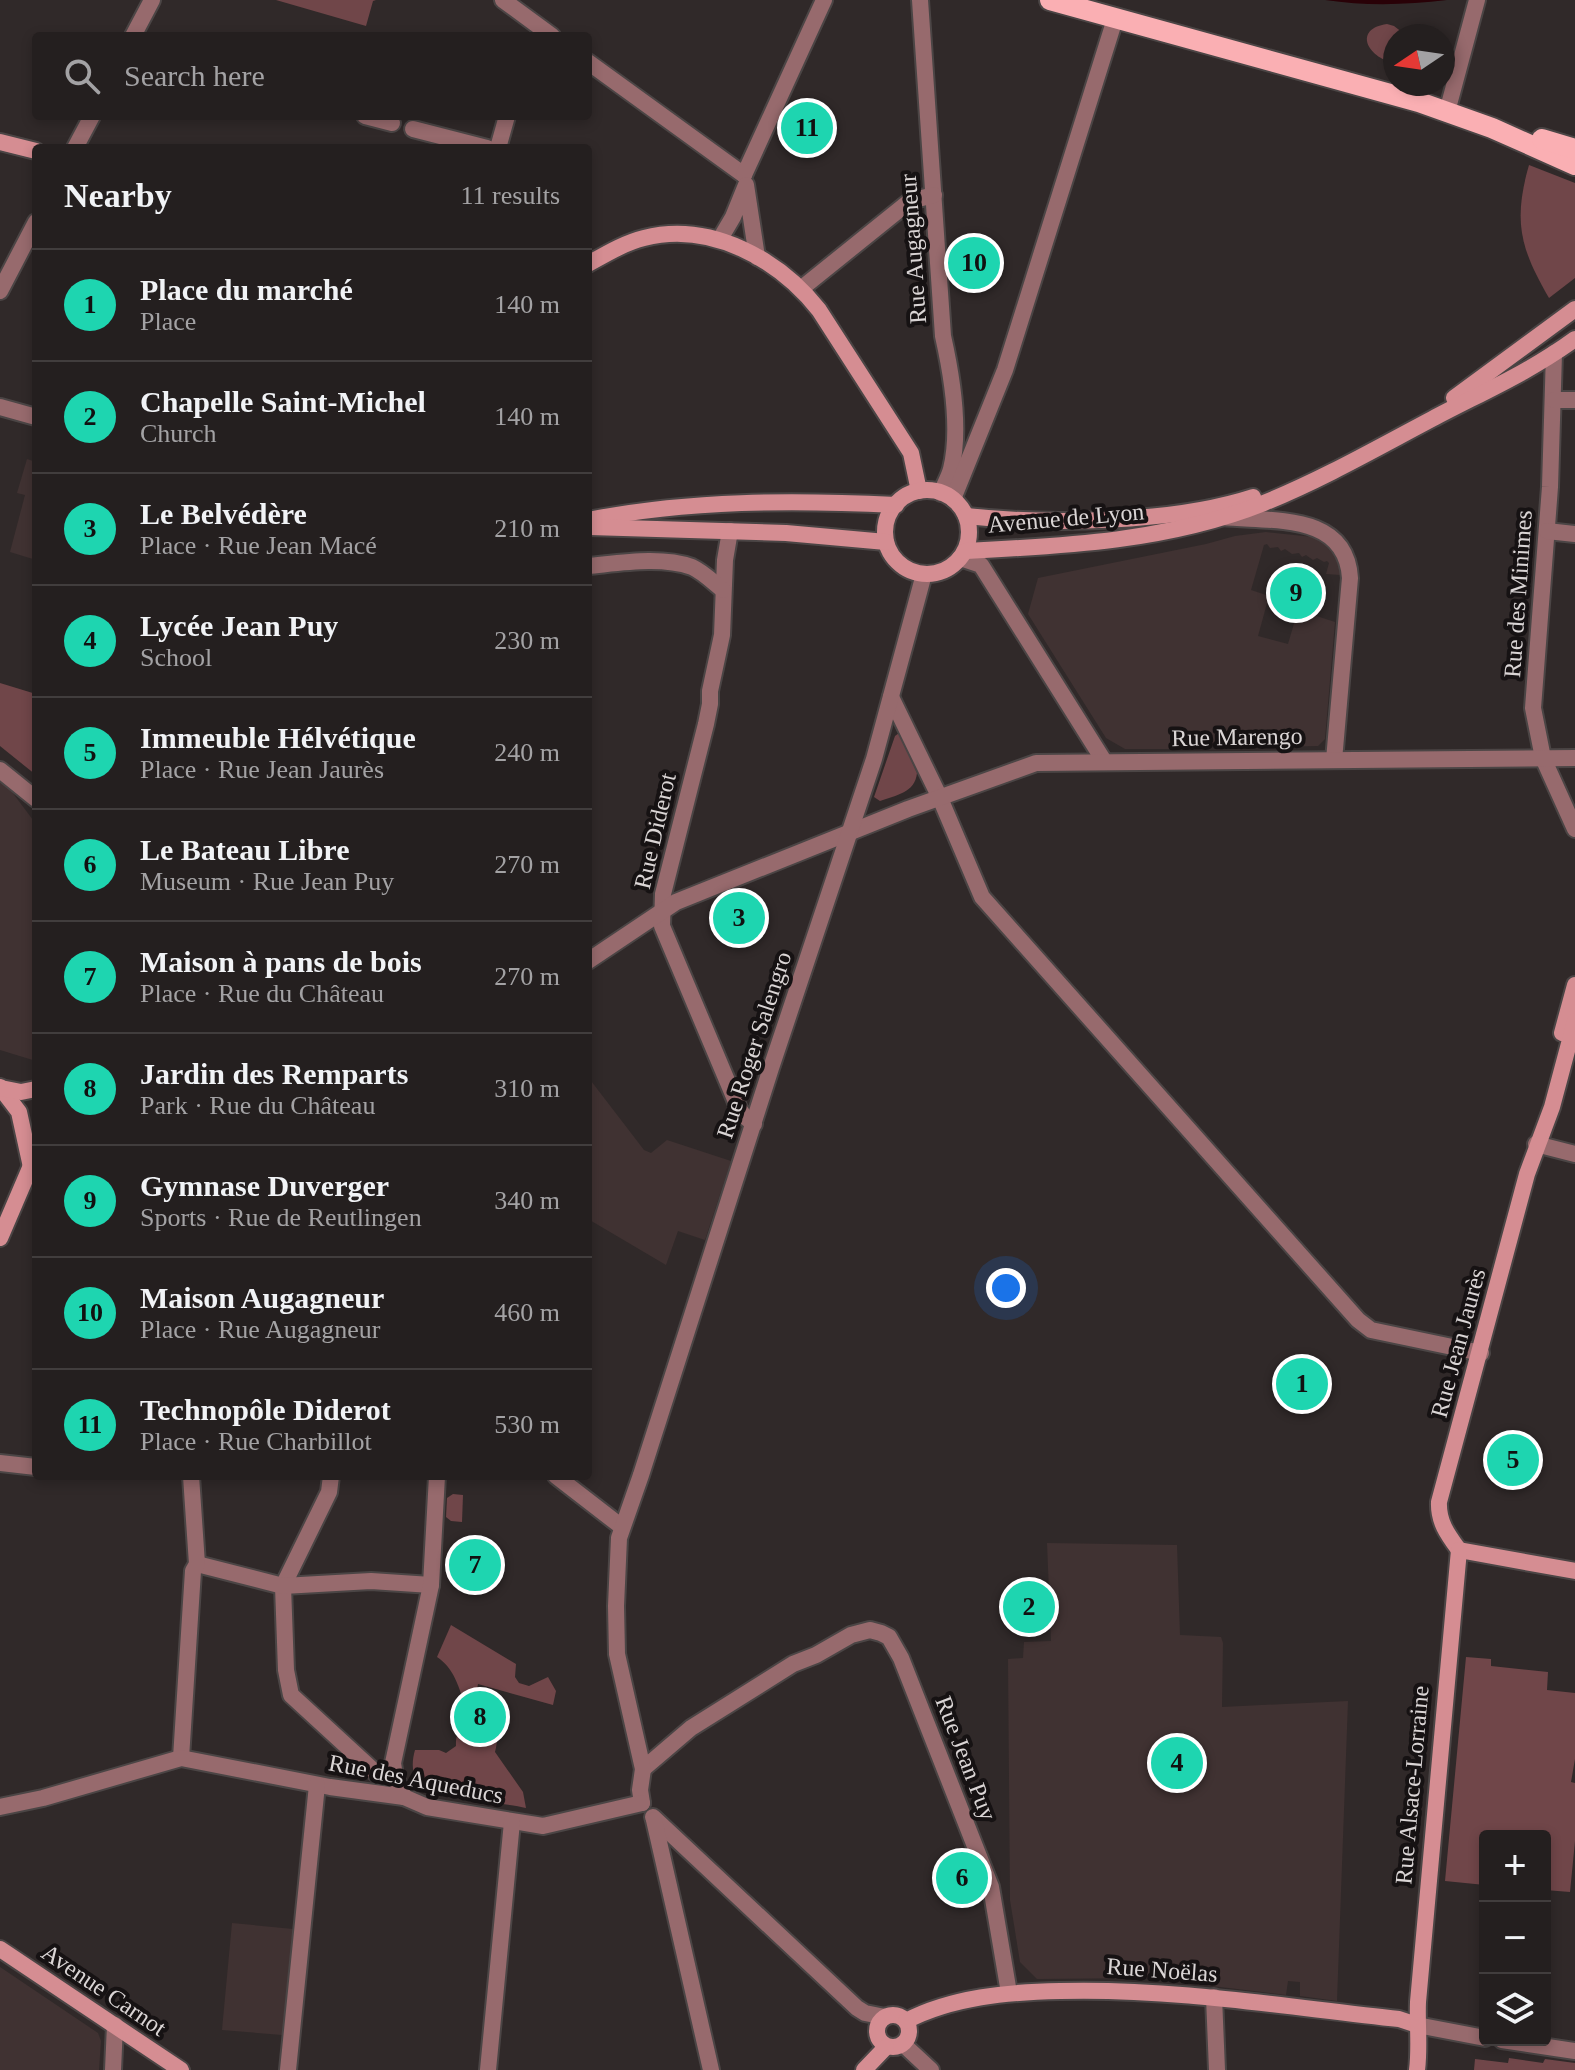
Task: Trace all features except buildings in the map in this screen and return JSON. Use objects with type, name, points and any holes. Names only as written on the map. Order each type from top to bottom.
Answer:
[{"type":"main road","points":[[1050,0],[1369,87],[1506,134],[1575,165]]},
{"type":"main road","points":[[1506,134],[1536,137],[1575,149]]},
{"type":"street","points":[[135,32],[152,0]]},
{"type":"street","points":[[503,0],[544,32]]},
{"type":"street","points":[[720,239],[733,217],[745,180],[824,0]]},
{"type":"street","name":"Rue Augagneur","points":[[920,0],[943,336],[950,368],[955,420],[947,496]]},
{"type":"street","points":[[1447,112],[1477,0]]},
{"type":"street","points":[[947,496],[1005,370],[1115,19]]},
{"type":"street","points":[[592,65],[745,180],[757,257]]},
{"type":"street","points":[[77,144],[90,120]]},
{"type":"street","points":[[380,120],[392,123]]},
{"type":"street","points":[[499,144],[506,120]]},
{"type":"street","points":[[413,129],[471,144]]},
{"type":"street","points":[[0,142],[32,150]]},
{"type":"street","points":[[802,288],[910,201],[934,195]]},
{"type":"street","points":[[0,291],[32,230]]},
{"type":"street","points":[[592,262],[629,242],[684,232],[720,239],[757,257],[802,288],[911,453],[919,491]]},
{"type":"street","name":"Avenue de Lyon","points":[[1410,430],[1575,309]]},
{"type":"street","name":"Avenue de Lyon","points":[[963,554],[1106,542],[1157,534],[1263,504],[1350,464],[1473,397],[1504,384],[1575,339]]},
{"type":"street","name":"Rue des Minimes","points":[[1554,353],[1547,531],[1533,708],[1543,758],[1575,829]]},
{"type":"street","points":[[1554,400],[1575,400]]},
{"type":"street","points":[[0,407],[32,416]]},
{"type":"street","name":"Avenue de Lyon","points":[[966,516],[1024,521],[1167,514],[1246,499],[1350,464]]},
{"type":"street","points":[[919,491],[947,496],[966,516],[969,528],[963,554],[950,568],[938,573],[912,571],[891,554],[886,542],[889,516],[896,505],[919,491]]},
{"type":"street","points":[[592,519],[676,507],[818,501],[896,505]]},
{"type":"street","points":[[1223,517],[1312,527],[1327,532],[1344,552],[1350,578],[1334,760]]},
{"type":"street","points":[[592,527],[730,531],[886,542]]},
{"type":"street","name":"Rue Diderot","points":[[730,531],[723,590],[722,635],[710,704],[663,894],[662,926],[739,1109],[754,1124]]},
{"type":"street","points":[[1547,531],[1575,534]]},
{"type":"street","points":[[963,554],[981,565],[1104,761]]},
{"type":"street","points":[[592,566],[625,562],[689,566],[723,590]]},
{"type":"street","name":"Rue Roger Salengro","points":[[642,1803],[643,1769],[617,1654],[619,1538],[874,759],[924,574]]},
{"type":"street","points":[[891,697],[940,798],[982,897],[1358,1320],[1371,1330],[1481,1353]]},
{"type":"street","name":"Rue Marengo","points":[[592,958],[676,902],[908,809],[1036,763],[1575,758]]},
{"type":"street","points":[[0,770],[32,796]]},
{"type":"street","name":"Rue Jean Jaurès","points":[[1459,1550],[1438,1513],[1439,1502],[1536,1144],[1543,1104],[1575,985]]},
{"type":"street","name":"Rue Jean Jaurès","points":[[1536,1144],[1552,1107],[1575,1021]]},
{"type":"street","points":[[0,1088],[21,1092],[32,1090]]},
{"type":"street","points":[[0,1088],[19,1112],[32,1154]]},
{"type":"street","points":[[1536,1144],[1575,1154]]},
{"type":"street","points":[[0,1238],[32,1165]]},
{"type":"street","points":[[0,1255],[20,1192]]},
{"type":"street","points":[[0,1463],[32,1467]]},
{"type":"street","points":[[0,1807],[181,1758],[193,1571],[197,1564],[191,1480]]},
{"type":"street","points":[[330,1480],[329,1492],[283,1586],[286,1670],[291,1695],[377,1774]]},
{"type":"street","points":[[404,1797],[395,1777],[393,1763],[431,1585],[437,1480]]},
{"type":"street","points":[[561,1480],[622,1527]]},
{"type":"street","points":[[1459,1550],[1575,1571]]},
{"type":"street","name":"Rue Alsace-Lorraine","points":[[1417,2070],[1420,2043],[1417,2025],[1436,1779],[1459,1550]]},
{"type":"street","points":[[197,1564],[283,1586],[391,1581],[431,1585]]},
{"type":"street","name":"Rue Jean Puy","points":[[643,1769],[691,1728],[793,1664],[862,1632],[870,1630],[889,1637],[901,1658],[991,1887],[1009,1993]]},
{"type":"street","name":"Rue des Aqueducs","points":[[181,1758],[317,1785],[404,1797],[427,1807],[549,1826],[642,1803]]},
{"type":"street","points":[[349,1790],[393,1763]]},
{"type":"street","points":[[288,2070],[317,1785]]},
{"type":"street","points":[[642,1803],[653,1817],[857,2008],[865,2013],[885,2017],[894,2015],[906,2021],[909,2035],[903,2044],[895,2048],[886,2047],[878,2040],[876,2029],[885,2017]]},
{"type":"street","points":[[653,1817],[711,2070]]},
{"type":"street","points":[[488,2070],[512,1822]]},
{"type":"street","name":"Avenue Carnot","points":[[0,1949],[181,2070]]},
{"type":"street","name":"Rue Noëlas","points":[[906,2021],[947,2005],[1009,1993],[1107,1989],[1214,1997],[1399,2019],[1417,2025]]},
{"type":"street","points":[[1214,1997],[1217,2070]]},
{"type":"street","points":[[113,2070],[115,2025]]},
{"type":"street","points":[[1417,2025],[1479,2037]]},
{"type":"street","points":[[903,2044],[931,2070]]},
{"type":"street","points":[[1542,2046],[1575,2051]]},
{"type":"street","points":[[864,2070],[886,2047]]},
{"type":"shaded area","points":[[276,0],[376,0],[373,1],[366,26]]},
{"type":"shaded area","points":[[1325,0],[1447,0],[1386,4]]},
{"type":"shaded area","points":[[1383,25],[1383,59],[1368,43],[1370,31]]},
{"type":"shaded area","points":[[1529,165],[1575,183],[1575,278],[1549,298],[1531,264],[1522,234],[1521,202]]},
{"type":"shaded area","points":[[27,459],[32,461],[32,559],[10,552],[25,495],[17,493]]},
{"type":"shaded area","points":[[1266,532],[1313,537],[1328,545],[1340,566],[1340,575],[1326,574],[1327,561],[1313,560],[1306,555],[1302,557],[1285,549],[1281,551],[1278,547],[1270,548],[1267,544],[1264,545],[1251,590],[1269,596],[1258,636],[1288,644],[1298,610],[1335,622],[1325,739],[1318,746],[1221,748],[1200,742],[1199,749],[1125,749],[1106,738],[1028,614],[1038,578]]},
{"type":"shaded area","points":[[0,683],[32,693],[32,772],[0,746]]},
{"type":"shaded area","points":[[899,733],[917,773],[909,789],[880,801],[874,797],[895,736]]},
{"type":"shaded area","points":[[0,782],[9,788],[32,819],[32,1060],[0,1050]]},
{"type":"shaded area","points":[[592,1082],[644,1150],[651,1153],[667,1140],[731,1161],[705,1240],[678,1231],[666,1265],[592,1221]]},
{"type":"shaded area","points":[[453,1494],[463,1495],[462,1522],[446,1517],[447,1498]]},
{"type":"shaded area","points":[[1047,1543],[1177,1545],[1180,1635],[1221,1637],[1222,1707],[1348,1701],[1337,2001],[1300,1996],[1300,1982],[1288,1981],[1286,1995],[1146,1978],[1037,1979],[1020,1962],[1010,1900],[1008,1659],[1023,1658],[1024,1642],[1051,1641]]},
{"type":"shaded area","points":[[451,1625],[516,1664],[515,1677],[519,1683],[529,1686],[548,1677],[556,1691],[553,1705],[478,1684],[476,1694],[496,1727],[495,1752],[523,1792],[526,1808],[434,1792],[421,1785],[415,1776],[415,1750],[446,1753],[456,1746],[469,1710],[454,1676],[437,1657]]},
{"type":"shaded area","points":[[1466,1657],[1491,1659],[1491,1666],[1548,1672],[1547,1690],[1575,1693],[1575,1759],[1571,1782],[1575,1783],[1575,1841],[1570,1892],[1551,1890],[1551,1830],[1479,1830],[1479,1884],[1445,1881]]},
{"type":"shaded area","points":[[232,1923],[293,1929],[282,2035],[222,2030]]},
{"type":"shaded area","points":[[0,1967],[98,2033],[101,2041],[99,2070],[0,2070]]},
{"type":"shaded area","points":[[1509,2058],[1543,2063],[1545,2059],[1575,2063],[1575,2070],[1474,2070],[1475,2059],[1508,2063]]},
{"type":"place","name":"Technopôle Diderot","points":[[807,128]]},
{"type":"place","name":"Maison Augagneur","points":[[974,263]]},
{"type":"place","name":"Gymnase Duverger","points":[[1296,593]]},
{"type":"place","name":"Le Belvédère","points":[[739,918]]},
{"type":"place","name":"Place du marché","points":[[1302,1384]]},
{"type":"place","name":"Immeuble Hélvétique","points":[[1513,1460]]},
{"type":"place","name":"Maison à pans de bois","points":[[475,1565]]},
{"type":"place","name":"Chapelle Saint-Michel","points":[[1029,1607]]},
{"type":"place","name":"Jardin des Remparts","points":[[480,1717]]},
{"type":"place","name":"Lycée Jean Puy","points":[[1177,1763]]},
{"type":"place","name":"Le Bateau Libre","points":[[962,1878]]}]
